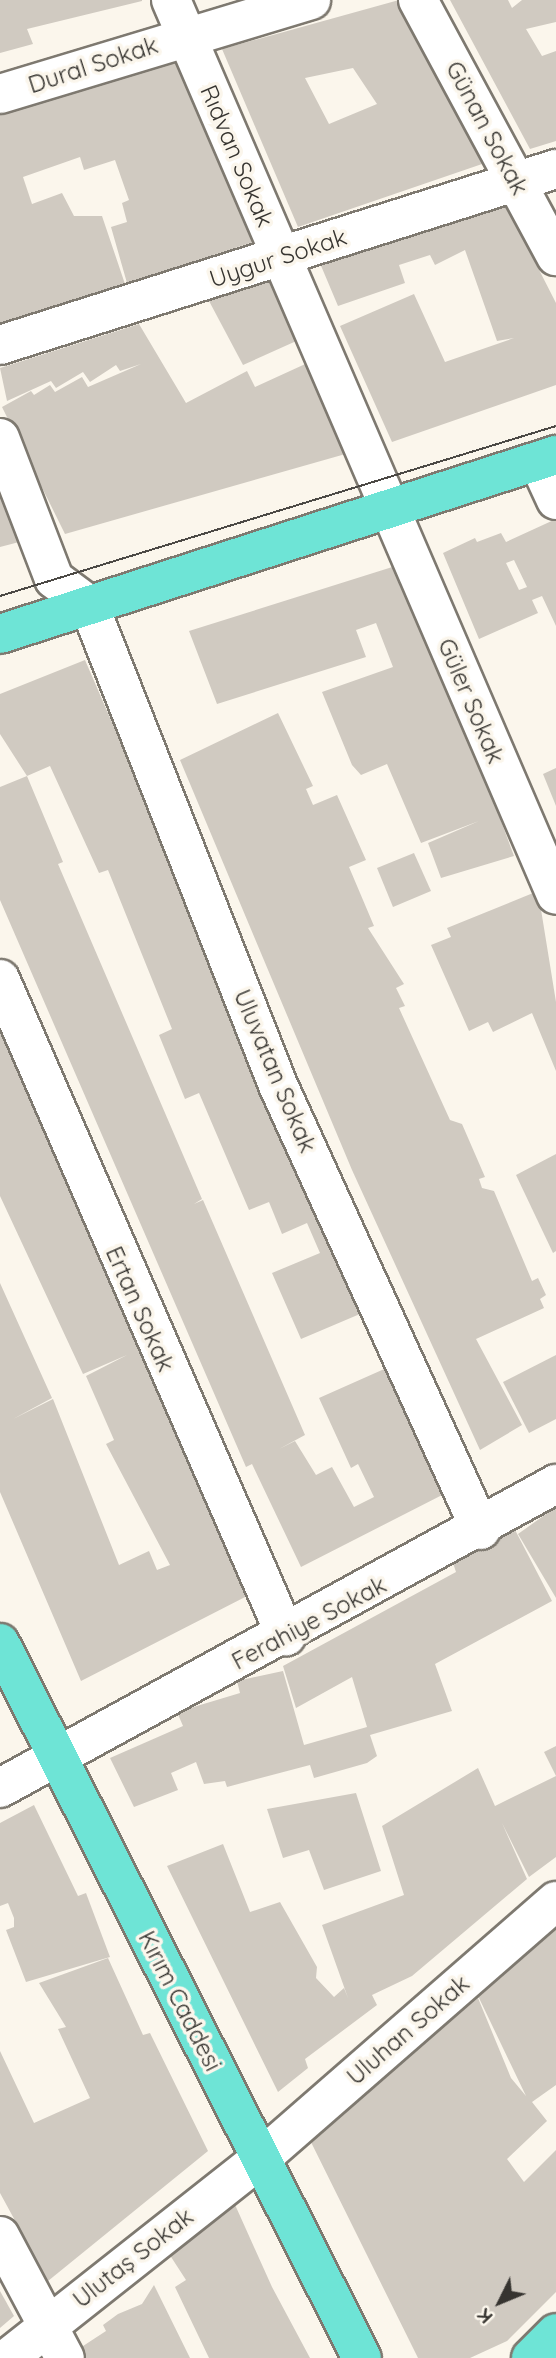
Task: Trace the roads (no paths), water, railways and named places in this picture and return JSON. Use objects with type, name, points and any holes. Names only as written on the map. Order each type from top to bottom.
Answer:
[{"type":"main road","points":[[0,634],[387,506],[547,458]]},
{"type":"main road","name":"Kırım Caddesi","points":[[0,1643],[259,2160],[362,2358]]},
{"type":"main road","points":[[531,2358],[556,2333]]},
{"type":"street","name":"Rıdvan Sokak","points":[[171,0],[387,506]]},
{"type":"street","name":"Dural Sokak","points":[[0,94],[186,35],[310,0]]},
{"type":"street","name":"Günan Sokak","points":[[418,0],[556,256]]},
{"type":"street","name":"Uygur Sokak","points":[[0,345],[556,169]]},
{"type":"street","points":[[0,438],[54,579],[89,605]]},
{"type":"street","points":[[547,458],[556,500]]},
{"type":"street","name":"Güler Sokak","points":[[387,506],[556,895]]},
{"type":"street","name":"Uluvatan Sokak","points":[[89,605],[278,1085],[481,1530]]},
{"type":"street","name":"Ertan Sokak","points":[[0,979],[286,1636]]},
{"type":"street","name":"Ferahiye Sokak","points":[[0,1788],[481,1530],[556,1484]]},
{"type":"street","points":[[259,2160],[556,1886]]},
{"type":"street","name":"Uluhan Sokak","points":[[259,2160],[556,1900]]},
{"type":"street","name":"Ulutaş Sokak","points":[[8,2358],[56,2342],[259,2160]]},
{"type":"street","points":[[0,2236],[56,2342]]},
{"type":"tram line","points":[[0,596],[556,426]]}]
